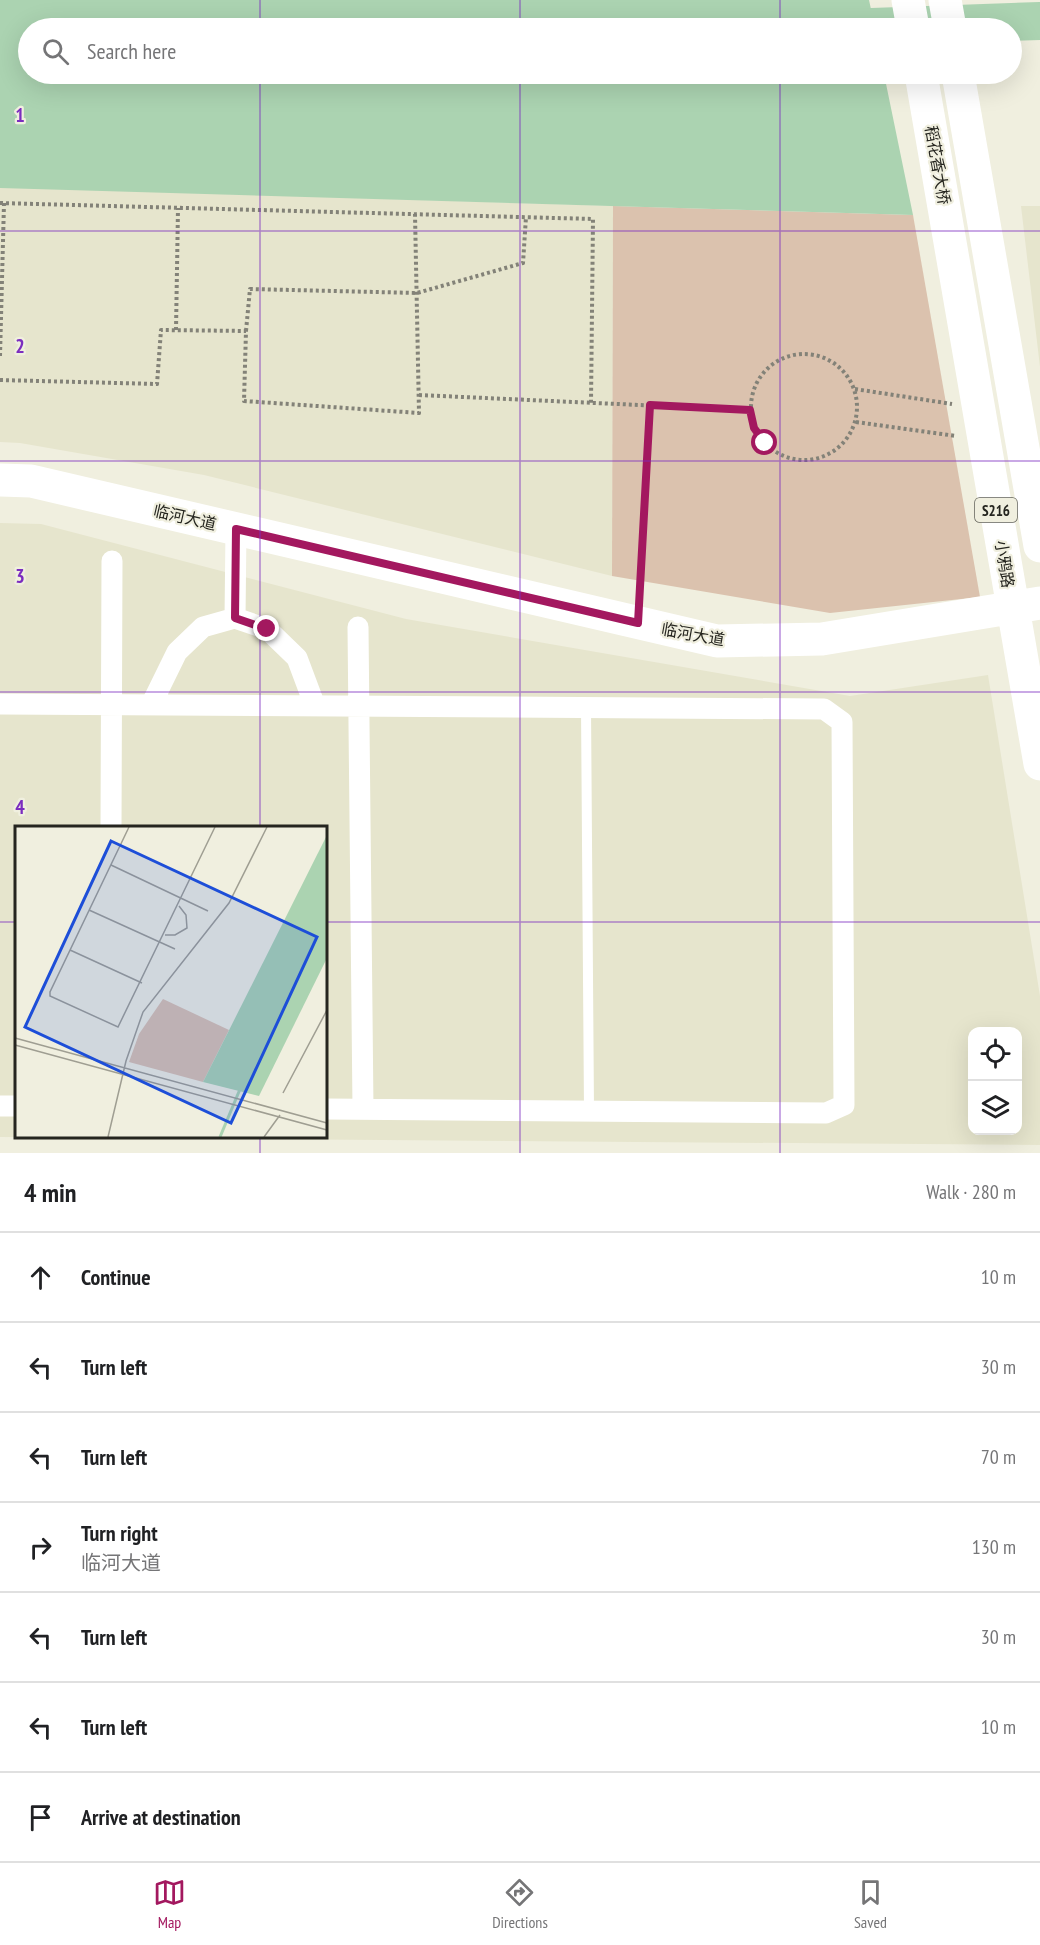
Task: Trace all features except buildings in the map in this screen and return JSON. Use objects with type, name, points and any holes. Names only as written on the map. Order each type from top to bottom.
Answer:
[{"type":"main road","points":[[908,0],[911,18]]},
{"type":"main road","points":[[945,0],[948,18]]},
{"type":"main road","name":"稻花香大桥","points":[[923,84],[955,257]]},
{"type":"main road","name":"S216","points":[[960,84],[1040,546]]},
{"type":"main road","name":"小鸦路","points":[[955,257],[982,424],[1026,605],[1040,764]]},
{"type":"main road","name":"临河大道","points":[[0,480],[31,481],[717,641],[822,639],[1026,605]]},
{"type":"street","points":[[235,618],[236,529]]},
{"type":"street","points":[[111,826],[112,561]]},
{"type":"street","points":[[151,705],[177,652],[203,627],[235,618],[267,629],[297,658],[315,706]]},
{"type":"street","points":[[358,627],[363,1109]]},
{"type":"street","points":[[0,704],[824,709],[842,722],[844,1105],[826,1113],[327,1108]]},
{"type":"lane","points":[[586,707],[589,1111]]},
{"type":"path","points":[[0,356],[2,203],[593,219],[591,403]]},
{"type":"path","points":[[176,330],[178,208]]},
{"type":"path","points":[[415,214],[417,293],[419,413],[244,401],[250,289],[417,293],[523,263],[526,217]]},
{"type":"path","points":[[0,380],[157,384],[161,330],[246,331]]},
{"type":"path","points":[[802,353],[819,355],[834,362],[847,374],[855,389],[858,406],[856,423],[847,439],[834,452],[816,459],[798,460],[780,455],[765,443],[754,428],[750,410],[752,393],[759,377],[770,364],[785,356],[802,353]]},
{"type":"path","points":[[855,389],[982,424]]},
{"type":"path","points":[[419,395],[750,410]]},
{"type":"path","points":[[638,623],[650,405]]},
{"type":"path","points":[[856,423],[982,424]]},
{"type":"shaded area","points":[[0,0],[869,0],[873,18],[18,18],[18,84],[886,84],[913,215],[0,188]]},
{"type":"shaded area","points":[[0,187],[613,206],[612,576],[204,475],[20,443],[0,442]]},
{"type":"shaded area","points":[[613,206],[913,215],[980,597],[830,613],[612,576]]},
{"type":"shaded area","points":[[1021,206],[1040,206],[1040,367]]},
{"type":"shaded area","points":[[0,523],[41,524],[406,619],[850,696],[988,675],[1040,996],[1040,1145],[130,1138],[327,1138],[327,826],[15,826],[15,1137],[0,1137]]},
{"type":"waterway","points":[[1022,22],[1040,21]]},
{"type":"route","points":[[267,629],[235,618],[236,529],[638,623],[650,405],[750,410],[754,428],[765,443]]}]
